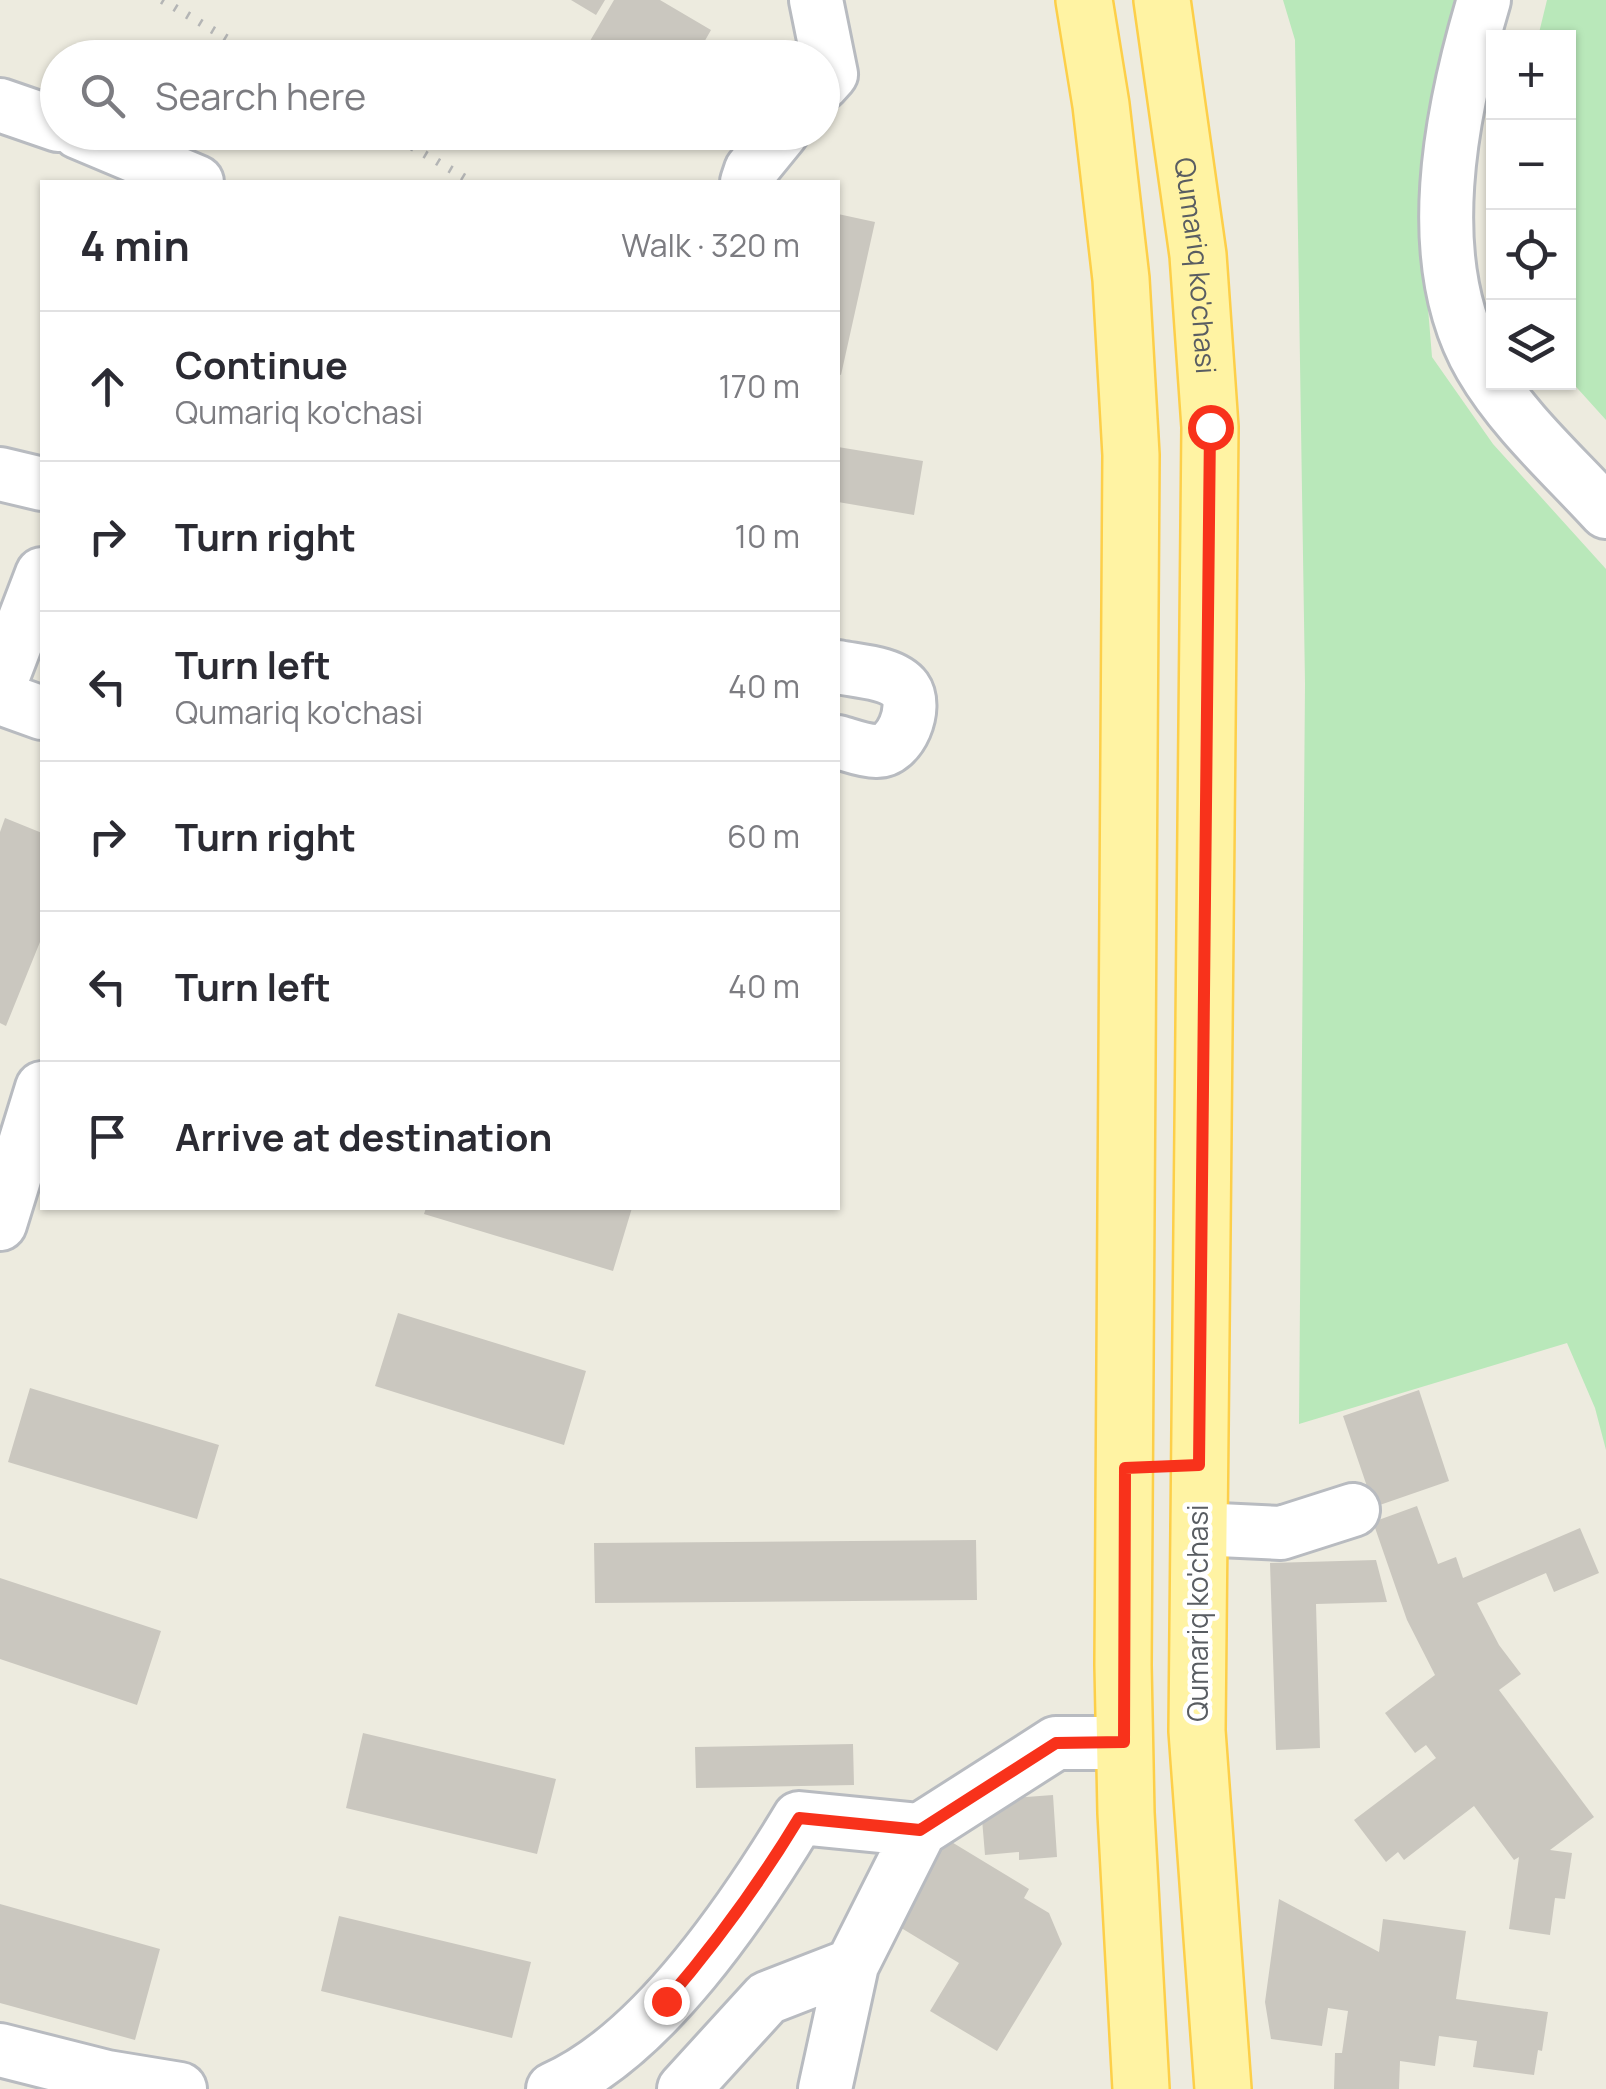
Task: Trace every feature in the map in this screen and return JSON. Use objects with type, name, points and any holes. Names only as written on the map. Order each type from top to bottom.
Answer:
[{"type":"main road","points":[[1084,0],[1121,279],[1130,455],[1124,1742],[1141,2089]]},
{"type":"main road","name":"Qumariq ko'chasi","points":[[1162,0],[1198,254],[1210,427],[1197,1732],[1222,2089]]},
{"type":"main road","points":[[1125,1468],[1199,1465]]},
{"type":"lane","points":[[816,0],[824,40]]},
{"type":"lane","points":[[1484,0],[1455,116],[1450,164],[1448,241],[1455,302],[1466,337],[1493,384],[1606,512]]},
{"type":"lane","points":[[1499,30],[1508,0]]},
{"type":"lane","points":[[1486,94],[1473,162],[1470,225],[1476,289],[1486,313]]},
{"type":"lane","points":[[0,104],[40,118]]},
{"type":"lane","points":[[121,150],[192,180]]},
{"type":"lane","points":[[748,180],[767,150]]},
{"type":"lane","points":[[1531,390],[1606,474]]},
{"type":"lane","points":[[0,474],[40,484]]},
{"type":"lane","points":[[0,564],[40,574]]},
{"type":"lane","points":[[0,684],[40,579]]},
{"type":"lane","points":[[840,666],[893,679],[906,690],[910,706],[901,736],[890,748],[878,752],[840,742]]},
{"type":"lane","points":[[0,698],[40,712]]},
{"type":"lane","points":[[0,1224],[40,1094]]},
{"type":"lane","points":[[1198,1529],[1281,1533],[1352,1510]]},
{"type":"lane","points":[[826,2089],[852,1966],[920,1830],[1056,1743],[1124,1742]]},
{"type":"lane","points":[[553,2089],[604,2059],[666,2001],[719,1940],[799,1818],[920,1830]]},
{"type":"lane","points":[[684,2089],[768,1998],[852,1966]]},
{"type":"lane","points":[[0,2050],[107,2077],[180,2089]]},
{"type":"green space","points":[[1283,0],[1465,0],[1425,271],[1432,357],[1493,444],[1606,569],[1606,1450],[1595,1408],[1567,1343],[1299,1424],[1305,684],[1295,40]]},
{"type":"green space","points":[[1547,0],[1606,0],[1606,420],[1576,387],[1576,30],[1540,30]]},
{"type":"building","points":[[571,0],[605,0],[596,15]]},
{"type":"building","points":[[614,0],[660,0],[711,30],[705,40],[591,40]]},
{"type":"building","points":[[840,214],[875,222],[840,375]]},
{"type":"building","points":[[840,447],[923,461],[914,515],[840,502]]},
{"type":"building","points":[[5,818],[40,832],[40,942],[6,1026],[0,1023],[0,832]]},
{"type":"building","points":[[425,1210],[631,1210],[613,1271],[424,1214]]},
{"type":"building","points":[[398,1313],[586,1371],[564,1445],[375,1386]]},
{"type":"building","points":[[30,1388],[219,1445],[197,1519],[8,1462]]},
{"type":"building","points":[[1419,1390],[1449,1481],[1374,1507],[1343,1416]]},
{"type":"building","points":[[1417,1506],[1438,1564],[1456,1557],[1463,1578],[1580,1528],[1599,1573],[1554,1592],[1546,1573],[1477,1603],[1499,1645],[1521,1674],[1499,1690],[1594,1817],[1550,1850],[1572,1853],[1565,1899],[1555,1898],[1550,1935],[1509,1929],[1519,1857],[1514,1860],[1474,1806],[1404,1860],[1398,1852],[1386,1862],[1354,1820],[1436,1758],[1426,1745],[1415,1753],[1385,1713],[1435,1675],[1407,1620],[1373,1522]]},
{"type":"building","points":[[976,1540],[977,1600],[595,1603],[594,1543]]},
{"type":"building","points":[[1376,1560],[1387,1602],[1316,1604],[1320,1748],[1276,1750],[1270,1563]]},
{"type":"building","points":[[0,1578],[161,1631],[137,1705],[0,1659]]},
{"type":"building","points":[[363,1733],[556,1779],[537,1854],[346,1808]]},
{"type":"building","points":[[853,1744],[854,1785],[696,1788],[695,1747]]},
{"type":"building","points":[[1053,1795],[1057,1857],[1019,1860],[1019,1852],[985,1855],[982,1819],[1002,1809],[1001,1799]]},
{"type":"building","points":[[945,1838],[1029,1889],[1024,1898],[1049,1913],[1062,1944],[997,2051],[930,2011],[959,1963],[893,1923]]},
{"type":"building","points":[[1279,1899],[1379,1952],[1383,1919],[1466,1931],[1456,1999],[1548,2012],[1534,2075],[1473,2067],[1477,2041],[1439,2036],[1435,2066],[1400,2061],[1399,2089],[1334,2089],[1335,2053],[1342,2053],[1348,2011],[1328,2008],[1322,2046],[1271,2039],[1265,2002]]},
{"type":"building","points":[[0,1904],[160,1949],[135,2040],[0,2003]]},
{"type":"building","points":[[339,1916],[531,1962],[512,2038],[321,1991]]},
{"type":"railway","points":[[162,0],[230,40]]},
{"type":"railway","points":[[418,150],[469,180]]},
{"type":"route","points":[[666,2001],[719,1940],[799,1818],[920,1830],[1056,1743],[1124,1742],[1125,1468],[1199,1465],[1210,427]]}]
